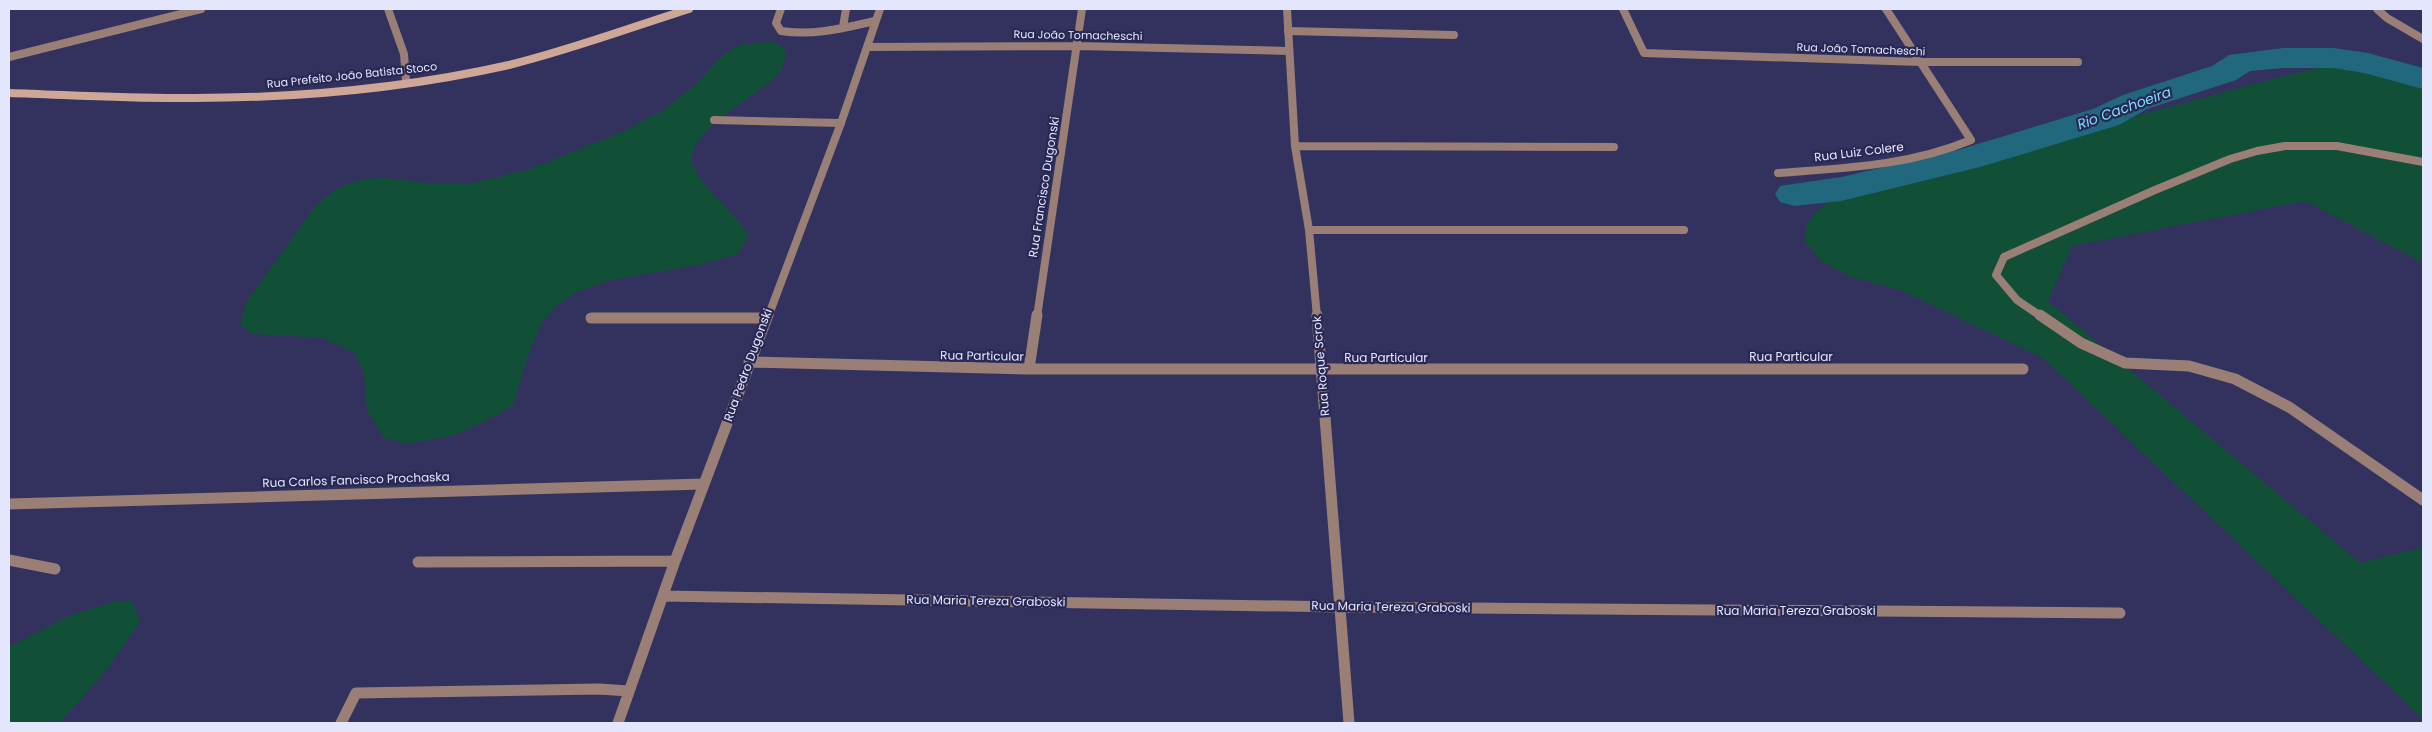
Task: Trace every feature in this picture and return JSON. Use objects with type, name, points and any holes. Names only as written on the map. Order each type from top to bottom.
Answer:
[{"type":"main road","name":"Rua Prefeito João Batista Stoco","points":[[9,93],[220,98],[324,91],[406,81],[484,70],[570,47],[689,9]]},
{"type":"street","points":[[9,57],[201,9]]},
{"type":"street","points":[[388,9],[404,54],[406,81]]},
{"type":"street","points":[[781,9],[776,23],[781,31],[811,33],[875,21]]},
{"type":"street","points":[[843,27],[846,9]]},
{"type":"street","name":"Rua Pedro Dugonski","points":[[618,723],[675,561],[765,318],[841,122],[880,9]]},
{"type":"street","name":"Rua Francisco Dugonski","points":[[1029,369],[1082,9]]},
{"type":"street","name":"Rua Roque Scrok","points":[[1287,9],[1295,146],[1309,230],[1350,723]]},
{"type":"street","name":"Rua João Tomacheschi","points":[[1623,9],[1644,53],[1920,62],[2078,62]]},
{"type":"street","points":[[1886,9],[1920,62]]},
{"type":"street","points":[[2377,9],[2387,18],[2423,39]]},
{"type":"street","points":[[1288,31],[1454,35]]},
{"type":"street","name":"Rua João Tomacheschi","points":[[868,47],[1078,46],[1289,50]]},
{"type":"street","name":"Rua Luiz Colere","points":[[1778,173],[1893,163],[1954,148],[1971,140],[1920,62]]},
{"type":"street","points":[[714,120],[841,122]]},
{"type":"street","points":[[1295,146],[1614,147]]},
{"type":"street","points":[[2423,162],[2372,150],[2333,147],[2285,146],[2242,154],[2122,202],[2004,257],[1996,275],[2017,300],[2081,343],[2124,363],[2157,362],[2189,366],[2234,379],[2289,407],[2423,500]]},
{"type":"street","points":[[1309,230],[1684,230]]},
{"type":"street","points":[[591,318],[765,318]]},
{"type":"street","name":"Rua Particular","points":[[749,362],[1029,369],[2023,369]]},
{"type":"street","name":"Rua Carlos Fancisco Prochaska","points":[[9,504],[704,484]]},
{"type":"street","points":[[9,560],[55,568]]},
{"type":"street","points":[[418,562],[675,561]]},
{"type":"street","name":"Rua Maria Tereza Graboski","points":[[663,596],[1341,607],[2120,613]]},
{"type":"street","points":[[342,723],[356,693],[599,689],[629,692]]},
{"type":"green space","points":[[771,42],[780,45],[787,55],[779,73],[707,130],[697,143],[692,157],[695,170],[701,179],[749,235],[738,254],[704,264],[611,280],[577,292],[554,308],[541,324],[527,358],[513,405],[496,416],[455,435],[408,444],[384,438],[367,411],[364,372],[354,352],[322,338],[253,334],[240,325],[247,301],[317,204],[338,188],[363,179],[384,178],[439,184],[473,183],[530,169],[622,132],[660,112],[693,87],[724,54],[742,44]]},
{"type":"green space","points":[[2345,66],[2423,73],[2423,263],[2305,201],[2072,246],[2048,301],[2360,563],[2423,547],[2423,719],[2043,358],[1902,291],[1849,276],[1821,261],[1804,240],[1808,223],[1816,213],[1824,206],[1843,196],[2284,76],[2323,67]]},
{"type":"green space","points":[[112,602],[132,602],[140,622],[104,673],[59,723],[9,723],[9,647],[68,616]]},
{"type":"waterway","name":"Rio Cachoeira","points":[[1794,194],[1841,189],[1967,159],[2106,117],[2135,102],[2224,73],[2241,62],[2283,58],[2334,58],[2368,63],[2423,79]]}]
